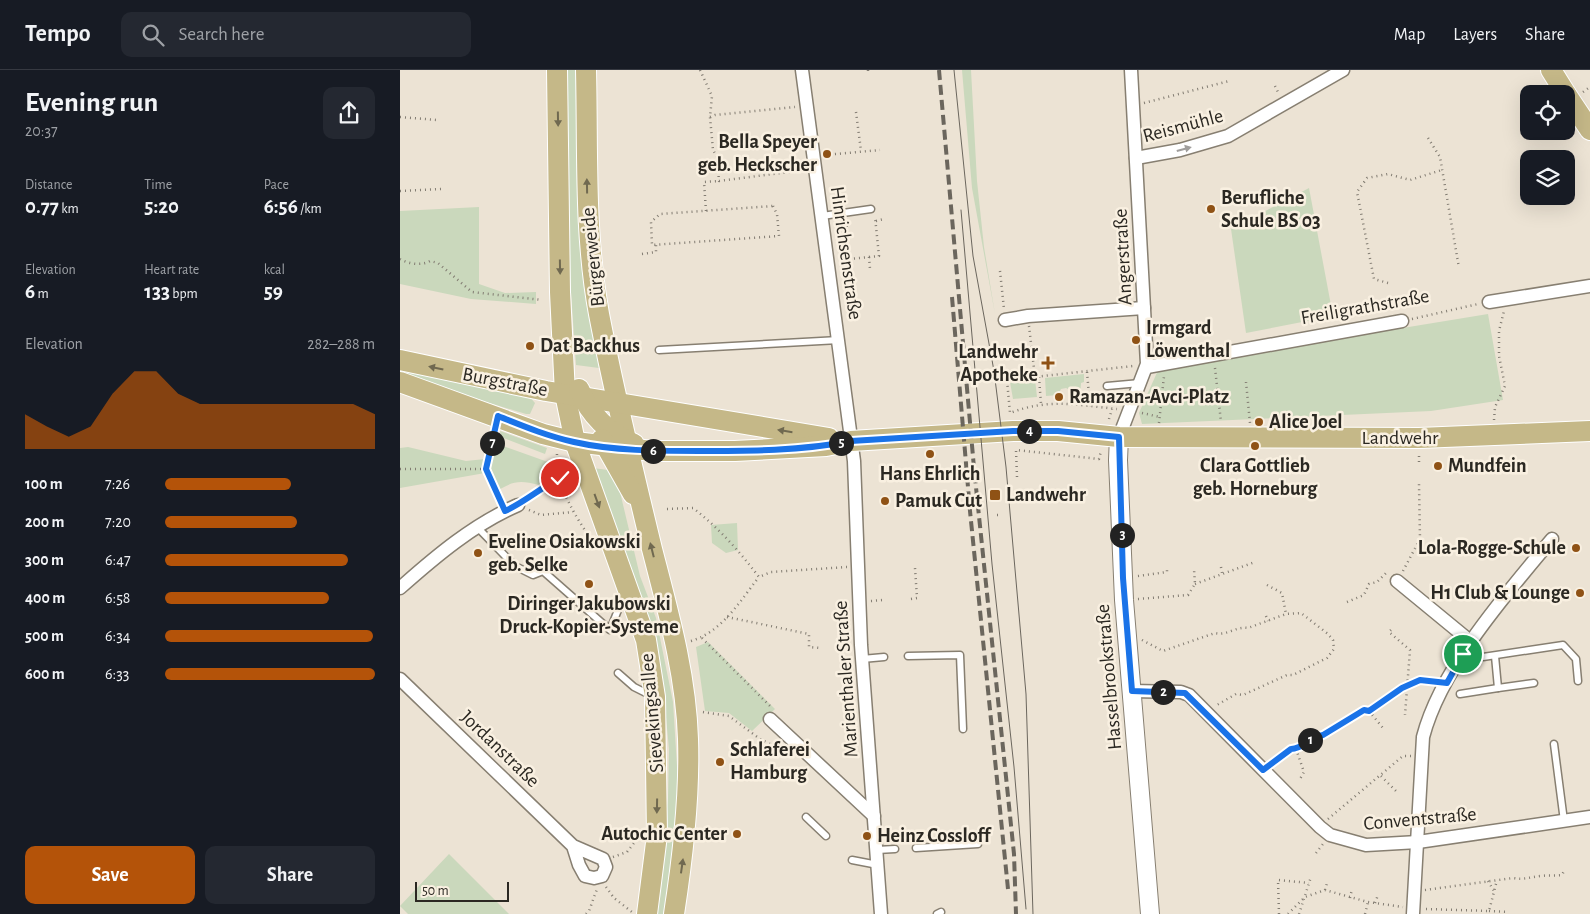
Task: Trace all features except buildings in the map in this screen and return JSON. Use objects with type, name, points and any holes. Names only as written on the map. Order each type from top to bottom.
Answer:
[{"type":"main road","name":"Bürgerweide","points":[[557,70],[560,292],[589,418],[627,445]]},
{"type":"main road","name":"Bürgerweide","points":[[586,70],[588,228],[599,312],[589,418]]},
{"type":"main road","points":[[1551,70],[1560,85]]},
{"type":"main road","points":[[1575,108],[1590,130]]},
{"type":"main road","name":"Burgstraße","points":[[400,360],[589,418]]},
{"type":"main road","name":"Burgstraße","points":[[400,382],[498,416],[543,434],[589,418]]},
{"type":"main road","name":"Landwehr","points":[[589,418],[682,414],[851,441]]},
{"type":"main road","name":"Landwehr","points":[[589,418],[627,445],[652,451],[735,451],[826,446],[851,441],[1013,431],[1058,431],[1112,436],[1251,438],[1493,436],[1590,431]]},
{"type":"main road","name":"Sievekingsallee","points":[[589,418],[625,482],[641,506]]},
{"type":"main road","name":"Sievekingsallee","points":[[589,418],[628,586],[646,640],[655,697],[657,835],[647,914]]},
{"type":"main road","name":"Sievekingsallee","points":[[627,445],[677,648],[688,738],[683,860],[674,914]]},
{"type":"street","name":"Hinrichsenstraße","points":[[802,70],[851,441]]},
{"type":"street","name":"Angerstraße","points":[[1112,436],[1129,411],[1147,366],[1131,70]]},
{"type":"street","name":"Reismühle","points":[[1136,158],[1180,150],[1228,136],[1343,70]]},
{"type":"street","points":[[1489,302],[1590,286]]},
{"type":"street","points":[[1005,320],[1028,316],[1144,308]]},
{"type":"street","name":"Freiligrathstraße","points":[[1147,366],[1402,321]]},
{"type":"street","name":"Hasselbrookstraße","points":[[1112,436],[1150,914]]},
{"type":"street","name":"Marienthaler Straße","points":[[851,441],[855,471],[857,567],[862,659],[880,914]]},
{"type":"street","points":[[400,588],[439,554],[477,527],[518,505]]},
{"type":"street","points":[[1413,911],[1423,737],[1428,717],[1470,641],[1552,539]]},
{"type":"street","points":[[1397,581],[1470,641]]},
{"type":"street","name":"Jordanstraße","points":[[400,679],[574,846],[603,859]]},
{"type":"street","name":"Conventstraße","points":[[1132,691],[1181,692],[1189,696],[1320,827],[1330,835],[1366,845],[1418,842],[1590,818]]},
{"type":"street","points":[[771,714],[874,816]]},
{"type":"street","name":"Jordanstraße","points":[[574,846],[582,872],[590,878],[599,878]]},
{"type":"street","points":[[599,878],[604,873],[606,866],[603,859]]},
{"type":"lane","points":[[822,216],[871,209]]},
{"type":"lane","points":[[659,350],[839,340]]},
{"type":"lane","points":[[1107,386],[1141,383]]},
{"type":"lane","points":[[477,527],[515,566],[533,575],[543,571],[610,630],[628,586]]},
{"type":"lane","points":[[1463,654],[1483,657],[1495,656],[1563,645],[1576,659],[1578,680]]},
{"type":"lane","points":[[908,656],[960,654],[964,729]]},
{"type":"lane","points":[[1495,656],[1498,688]]},
{"type":"lane","points":[[862,659],[884,657]]},
{"type":"lane","points":[[618,673],[634,687],[655,697]]},
{"type":"lane","points":[[1460,694],[1534,683]]},
{"type":"lane","points":[[1554,744],[1564,821]]},
{"type":"lane","points":[[806,817],[826,836]]},
{"type":"lane","points":[[916,848],[978,844]]},
{"type":"lane","points":[[876,850],[895,849]]},
{"type":"lane","points":[[852,860],[878,865]]},
{"type":"path","points":[[700,70],[712,96],[710,117],[712,150],[717,157],[719,181]]},
{"type":"path","points":[[1133,106],[1229,81]]},
{"type":"path","points":[[710,117],[776,108],[807,107]]},
{"type":"path","points":[[856,112],[861,151]]},
{"type":"path","points":[[400,117],[437,120]]},
{"type":"path","points":[[1428,138],[1440,157],[1459,268]]},
{"type":"path","points":[[706,211],[704,182],[803,170],[828,154],[880,150]]},
{"type":"path","points":[[1388,283],[1374,280],[1357,192],[1367,178],[1388,174],[1410,180],[1442,170]]},
{"type":"path","points":[[400,191],[442,189]]},
{"type":"path","points":[[642,254],[652,253],[654,244],[651,222],[660,214],[773,206],[777,214],[779,236],[654,244]]},
{"type":"path","points":[[849,259],[878,256],[875,209],[871,209]]},
{"type":"path","points":[[845,212],[852,295],[855,295]]},
{"type":"path","points":[[876,221],[884,220]]},
{"type":"path","points":[[869,257],[870,269]]},
{"type":"path","points":[[400,258],[406,262],[424,264],[430,261],[438,263],[472,292],[542,300]]},
{"type":"path","points":[[1000,271],[1005,320]]},
{"type":"path","points":[[1493,436],[1495,408],[1505,386],[1499,356],[1499,331],[1507,298]]},
{"type":"path","name":"Freiligrathstraße","points":[[1402,321],[1489,302]]},
{"type":"path","points":[[1028,316],[1041,404]]},
{"type":"path","points":[[1213,354],[1222,437]]},
{"type":"path","points":[[1157,437],[1165,362]]},
{"type":"path","points":[[1147,366],[1005,380],[1010,413],[1041,404],[1060,402],[1160,417]]},
{"type":"path","points":[[1087,372],[1090,407]]},
{"type":"path","points":[[1246,382],[1251,438]]},
{"type":"path","points":[[1017,477],[1016,450],[1099,459],[1112,436],[1112,409]]},
{"type":"path","points":[[498,416],[486,469],[505,511]]},
{"type":"path","points":[[557,451],[556,468],[573,512],[588,535]]},
{"type":"path","points":[[400,469],[486,469]]},
{"type":"path","points":[[518,505],[541,488],[560,478]]},
{"type":"path","points":[[1397,581],[1420,540],[1419,484]]},
{"type":"path","points":[[518,505],[541,515],[573,512]]},
{"type":"path","points":[[667,508],[693,508],[714,524],[759,577]]},
{"type":"path","points":[[1124,600],[1188,595],[1195,584],[1222,573],[1236,571],[1255,562]]},
{"type":"path","points":[[691,641],[711,633],[727,617],[759,577],[771,572],[857,567]]},
{"type":"path","points":[[1221,567],[1222,573]]},
{"type":"path","points":[[911,599],[916,598],[915,568]]},
{"type":"path","points":[[1194,569],[1195,584]]},
{"type":"path","points":[[1123,578],[1167,572],[1167,570]]},
{"type":"path","points":[[1347,602],[1364,594],[1369,584],[1377,582],[1386,573]]},
{"type":"path","points":[[1267,585],[1282,593],[1286,614]]},
{"type":"path","points":[[1127,632],[1164,651],[1214,632],[1221,635],[1242,627],[1248,628],[1286,614],[1301,613],[1318,625],[1333,640],[1334,649],[1330,656],[1312,663],[1293,675],[1286,673],[1268,685],[1261,683],[1243,695],[1235,693],[1206,712]]},
{"type":"path","points":[[1266,616],[1268,621]]},
{"type":"path","points":[[727,617],[809,634],[809,647],[820,648]]},
{"type":"path","points":[[1240,623],[1242,627]]},
{"type":"path","points":[[1391,630],[1389,632],[1410,650]]},
{"type":"path","points":[[702,638],[771,714]]},
{"type":"path","points":[[1410,650],[1414,648]]},
{"type":"path","points":[[1405,715],[1410,650]]},
{"type":"path","points":[[1369,711],[1387,696],[1420,680],[1447,683]]},
{"type":"path","points":[[1263,770],[1291,749],[1296,749],[1314,735],[1323,735],[1339,722],[1346,723],[1363,709],[1369,711],[1383,728]]},
{"type":"path","points":[[701,712],[729,716],[760,739],[787,753]]},
{"type":"path","points":[[1296,749],[1304,772],[1300,779]]},
{"type":"path","points":[[1320,827],[1345,803],[1350,801],[1365,784],[1381,776],[1387,768],[1403,756],[1422,756]]},
{"type":"path","points":[[1381,776],[1398,793]]},
{"type":"path","points":[[1342,800],[1345,803]]},
{"type":"path","points":[[603,859],[622,854],[638,840]]},
{"type":"path","points":[[1414,892],[1488,881],[1562,875],[1565,869]]},
{"type":"path","points":[[1299,914],[1306,898],[1310,877]]},
{"type":"path","points":[[586,914],[599,878]]},
{"type":"path","points":[[599,878],[614,898],[635,914]]},
{"type":"path","points":[[1279,914],[1278,880],[1309,883]]},
{"type":"path","points":[[1489,911],[1497,880]]},
{"type":"path","points":[[1488,881],[1494,891]]},
{"type":"path","points":[[1325,890],[1327,883]]},
{"type":"path","points":[[1350,898],[1352,888]]},
{"type":"path","points":[[1288,914],[1306,898],[1325,890],[1350,898],[1413,911],[1508,912]]},
{"type":"path","points":[[1375,903],[1378,895]]},
{"type":"path","points":[[1365,914],[1368,902]]},
{"type":"green space","points":[[568,70],[580,70],[585,281],[599,368],[576,365],[566,220]]},
{"type":"green space","points":[[962,70],[971,70],[977,181],[984,247],[995,314],[972,188]]},
{"type":"green space","points":[[1309,188],[1333,316],[1246,333],[1231,229]]},
{"type":"green space","points":[[479,207],[479,284],[505,293],[536,292],[536,304],[471,299],[400,284],[400,211]]},
{"type":"green space","points":[[1488,314],[1503,400],[1431,411],[1142,424],[1139,413],[1159,368]]},
{"type":"green space","points":[[400,369],[528,395],[535,403],[530,414],[526,414],[400,376]]},
{"type":"green space","points":[[1084,374],[1080,398],[1073,397],[1072,391],[1066,388],[1061,389],[1058,395],[1046,396],[1045,378]]},
{"type":"green space","points":[[1035,379],[1037,397],[1013,399],[1010,382]]},
{"type":"green space","points":[[500,431],[547,448],[545,454],[501,437]]},
{"type":"green space","points":[[489,441],[548,462],[556,478],[539,485],[516,482],[495,492],[485,473],[400,488],[400,448],[408,447],[466,461],[485,459]]},
{"type":"green space","points":[[593,468],[615,471],[640,576],[656,618],[673,702],[678,782],[671,876],[665,914],[654,914],[668,798],[669,749],[658,663]]},
{"type":"green space","points":[[737,523],[738,550],[726,553],[712,543],[711,525]]},
{"type":"green space","points":[[708,642],[775,709],[752,731],[729,713],[705,711],[696,647]]},
{"type":"green space","points":[[449,854],[509,914],[408,914],[400,906]]},
{"type":"tram line","points":[[954,70],[973,256],[994,371],[1006,467],[1026,694],[1033,914]]},
{"type":"tram line","points":[[961,210],[992,564],[1014,767],[1026,909]]},
{"type":"railway","points":[[939,70],[974,468],[1014,854],[1016,914]]},
{"type":"railway","points":[[952,297],[970,511],[1008,889]]},
{"type":"place","name":"Bella Speyer geb. Heckscher","points":[[827,154]]},
{"type":"place","name":"Berufliche Schule BS 03","points":[[1211,209]]},
{"type":"place","name":"Irmgard Löwenthal","points":[[1136,340]]},
{"type":"place","name":"Dat Backhus","points":[[530,346]]},
{"type":"place","name":"Landwehr Apotheke","points":[[1048,363]]},
{"type":"place","name":"Ramazan-Avci-Platz","points":[[1059,397]]},
{"type":"place","name":"Alice Joel","points":[[1259,422]]},
{"type":"place","name":"Clara Gottlieb geb. Horneburg","points":[[1255,446]]},
{"type":"place","name":"Hans Ehrlich","points":[[930,454]]},
{"type":"place","name":"Mundfein","points":[[1438,466]]},
{"type":"place","name":"Landwehr","points":[[995,495]]},
{"type":"place","name":"Pamuk Cut","points":[[885,501]]},
{"type":"place","name":"Lola-Rogge-Schule","points":[[1576,548]]},
{"type":"place","name":"Eveline Osiakowski geb. Selke","points":[[478,553]]},
{"type":"place","name":"Diringer Jakubowski Druck-Kopier-Systeme","points":[[589,584]]},
{"type":"place","name":"H1 Club & Lounge","points":[[1580,593]]},
{"type":"place","name":"Schlaferei Hamburg","points":[[720,762]]},
{"type":"place","name":"Autochic Center","points":[[737,834]]},
{"type":"place","name":"Heinz Cossloff","points":[[867,836]]},
{"type":"route","points":[[560,478],[541,488],[518,505],[505,511],[486,469],[498,416],[543,434],[575,442],[652,451],[735,451],[826,446],[851,441],[1013,431],[1058,431],[1119,437],[1118,460],[1124,600],[1132,691],[1185,693],[1263,770],[1291,749],[1296,749],[1316,736],[1323,735],[1340,723],[1346,723],[1364,710],[1369,711],[1402,688],[1420,680],[1447,683],[1463,654]]}]
